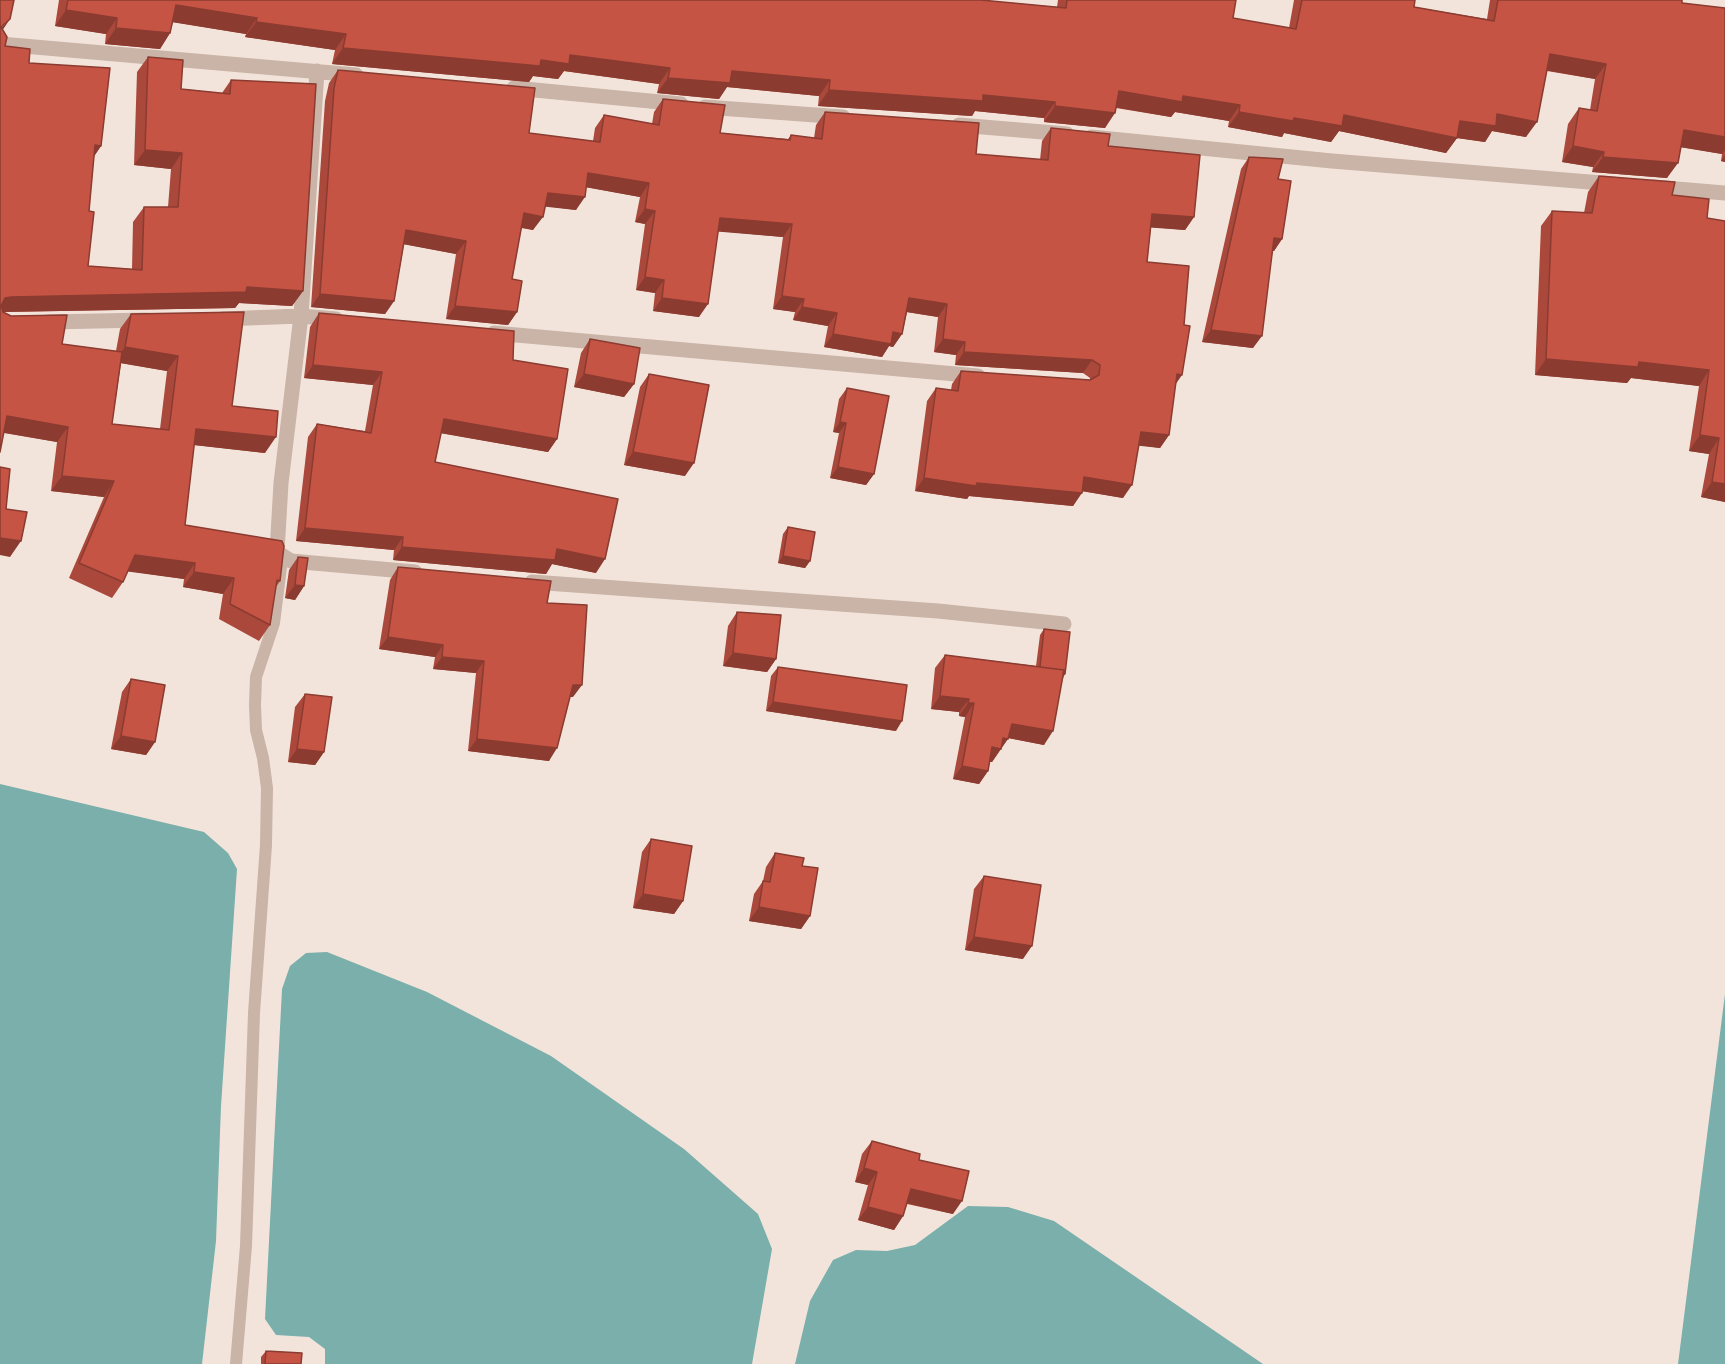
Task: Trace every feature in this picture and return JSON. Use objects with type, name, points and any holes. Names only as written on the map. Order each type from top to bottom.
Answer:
[{"type":"street","points":[[0,44],[376,76]]},
{"type":"street","points":[[317,71],[302,316],[281,483],[276,544],[282,557],[291,561],[433,573]]},
{"type":"street","points":[[493,87],[853,117]]},
{"type":"street","points":[[946,124],[1332,161],[1725,193]]},
{"type":"street","points":[[201,319],[302,316],[348,320]]},
{"type":"street","points":[[36,322],[166,320]]},
{"type":"street","points":[[477,331],[993,377]]},
{"type":"street","points":[[516,580],[915,610],[1064,624]]},
{"type":"lane","points":[[236,1364],[246,1246],[254,1013],[266,845],[267,788],[256,730],[255,696],[261,657],[274,623],[282,557]]},
{"type":"water","points":[[0,784],[204,832],[228,853],[237,869],[221,1106],[216,1241],[202,1364],[0,1364]]},
{"type":"water","points":[[327,952],[427,992],[551,1056],[684,1149],[758,1214],[772,1249],[752,1364],[325,1364],[325,1349],[309,1337],[276,1335],[265,1319],[282,989],[290,966],[306,953]]},
{"type":"water","points":[[1725,994],[1725,1364],[1678,1364]]},
{"type":"water","points":[[968,1206],[1008,1207],[1054,1221],[1263,1364],[795,1364],[810,1301],[833,1260],[856,1250],[887,1251],[915,1245]]},
{"type":"building","points":[[0,0],[14,0],[10,19],[1,27],[7,37],[5,46],[30,49],[29,63],[110,68],[101,146],[95,145],[89,211],[94,212],[88,266],[142,270],[144,207],[178,207],[182,153],[145,150],[148,57],[183,60],[181,89],[230,94],[231,80],[316,84],[303,291],[247,287],[246,292],[11,297],[5,298],[1,306],[3,312],[11,316],[67,315],[62,344],[122,352],[112,424],[169,430],[178,356],[125,347],[131,314],[244,312],[232,406],[278,411],[276,437],[196,429],[185,525],[282,541],[284,546],[280,581],[277,580],[270,625],[230,604],[234,578],[194,572],[195,563],[135,555],[123,582],[79,563],[114,481],[62,476],[68,427],[7,416],[0,452]]},
{"type":"building","points":[[68,0],[981,0],[1066,8],[1067,0],[1236,0],[1233,18],[1296,29],[1302,0],[1415,0],[1414,7],[1494,21],[1498,0],[1682,0],[1682,3],[1725,8],[1725,137],[1684,130],[1678,163],[1603,157],[1604,152],[1573,146],[1579,108],[1597,111],[1606,64],[1550,54],[1537,122],[1497,114],[1496,126],[1460,121],[1457,138],[1344,115],[1342,126],[1294,118],[1293,121],[1239,112],[1240,105],[1183,96],[1182,102],[1119,91],[1115,113],[1055,106],[1055,102],[983,95],[983,101],[829,90],[830,80],[732,71],[730,83],[668,78],[670,68],[570,55],[569,64],[541,60],[540,66],[343,48],[346,34],[256,22],[257,18],[176,5],[170,33],[116,28],[117,18],[66,10]]},
{"type":"building","points":[[338,70],[535,88],[529,133],[600,142],[604,115],[659,125],[663,99],[725,105],[720,133],[790,140],[791,135],[822,139],[825,112],[979,123],[976,154],[1048,160],[1051,128],[1110,134],[1108,146],[1200,155],[1194,217],[1152,214],[1147,262],[1189,266],[1184,325],[1190,326],[1182,375],[1177,374],[1169,435],[1141,432],[1132,485],[1084,477],[1082,493],[977,483],[976,486],[924,478],[936,388],[958,391],[961,371],[1090,380],[1099,375],[1100,365],[1092,360],[964,352],[965,342],[943,339],[947,304],[909,298],[902,334],[893,332],[891,344],[833,334],[837,313],[802,307],[804,299],[782,296],[792,224],[720,218],[708,304],[662,298],[664,280],[645,277],[655,211],[645,209],[649,183],[588,173],[585,197],[548,193],[543,217],[524,213],[512,279],[522,281],[517,312],[455,306],[466,241],[406,230],[394,301],[320,294],[334,88]]},
{"type":"building","points":[[1249,157],[1283,159],[1278,179],[1291,181],[1282,239],[1274,238],[1262,336],[1211,330]]},
{"type":"building","points":[[1599,176],[1675,182],[1672,195],[1709,199],[1707,218],[1725,221],[1725,484],[1712,482],[1719,438],[1700,435],[1709,370],[1639,362],[1638,367],[1546,359],[1552,211],[1592,213]]},
{"type":"building","points":[[319,313],[514,331],[513,360],[568,369],[557,439],[444,419],[435,462],[618,499],[605,559],[557,549],[555,560],[402,547],[403,537],[305,528],[317,424],[371,433],[382,372],[313,365]]},
{"type":"building","points":[[590,339],[640,348],[634,384],[584,374]]},
{"type":"building","points":[[649,374],[709,385],[694,463],[633,452]]},
{"type":"building","points":[[847,388],[889,396],[874,474],[838,467],[846,423],[840,422]]},
{"type":"building","points":[[0,467],[10,469],[6,509],[27,512],[21,541],[0,538]]},
{"type":"building","points":[[788,527],[815,532],[810,561],[783,556]]},
{"type":"building","points":[[298,557],[308,558],[304,586],[295,585]]},
{"type":"building","points":[[398,567],[551,581],[547,603],[587,605],[582,685],[573,685],[557,748],[477,739],[484,661],[442,657],[443,645],[388,637]]},
{"type":"building","points":[[737,612],[781,615],[776,659],[733,653]]},
{"type":"building","points":[[1044,629],[1070,632],[1065,674],[1063,674],[1064,670],[1040,667]]},
{"type":"building","points":[[945,655],[1064,670],[1053,731],[1012,724],[1008,739],[1003,738],[1001,749],[992,747],[988,771],[962,766],[974,703],[968,703],[969,699],[940,696]]},
{"type":"building","points":[[778,667],[907,685],[902,721],[773,702]]},
{"type":"building","points":[[131,679],[165,685],[155,742],[121,736]]},
{"type":"building","points":[[305,694],[332,697],[324,752],[297,749]]},
{"type":"building","points":[[651,839],[692,846],[683,901],[643,894]]},
{"type":"building","points":[[775,853],[804,858],[802,866],[818,868],[810,916],[759,907],[763,881],[770,882]]},
{"type":"building","points":[[984,876],[1041,885],[1032,946],[974,937]]},
{"type":"building","points":[[872,1141],[920,1154],[919,1160],[969,1171],[962,1201],[911,1189],[903,1216],[868,1207],[877,1172],[864,1168]]},
{"type":"building","points":[[266,1351],[302,1353],[301,1364],[265,1364]]}]
